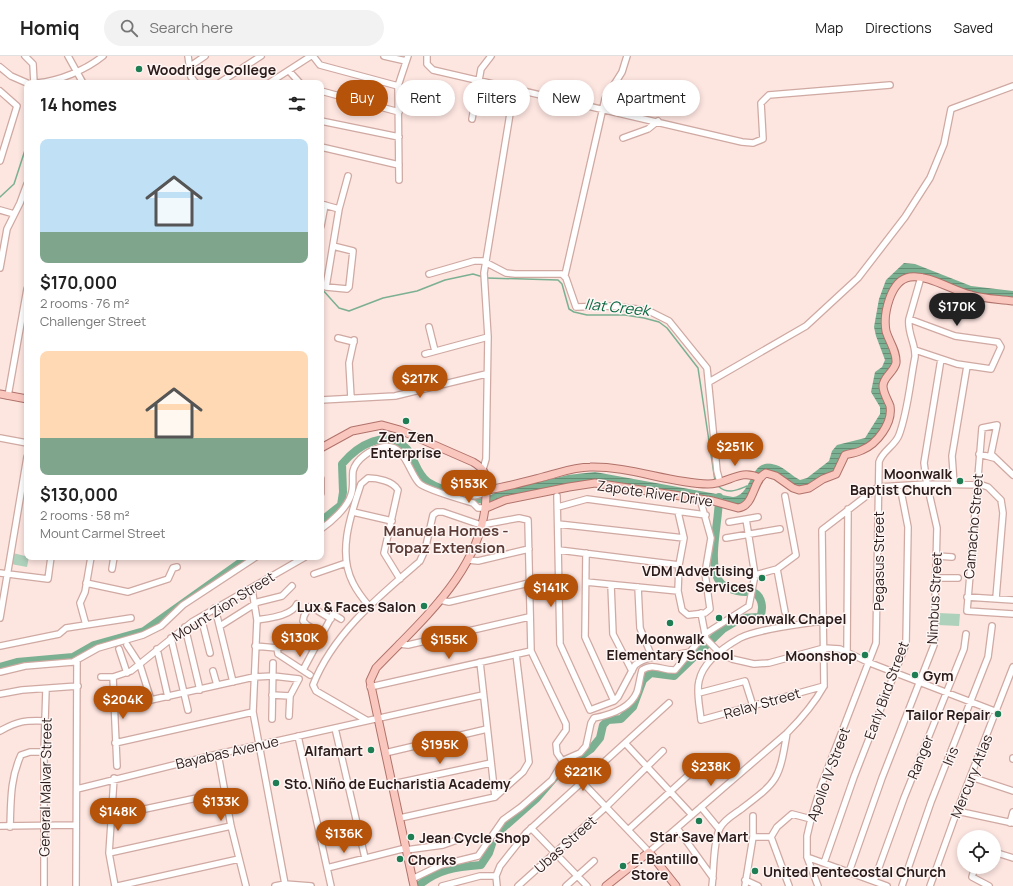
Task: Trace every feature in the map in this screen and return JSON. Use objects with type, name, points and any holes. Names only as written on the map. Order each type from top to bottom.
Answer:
[{"type":"main road","points":[[760,478],[765,473],[770,473],[796,490],[807,490],[823,479],[836,474],[845,455],[863,450],[878,438],[888,422],[890,412],[884,391],[884,382],[895,367],[896,362],[896,356],[887,333],[886,324],[889,304],[893,291],[901,281],[909,277],[921,277],[971,296],[1013,301]]},
{"type":"main road","points":[[0,394],[24,399]]},
{"type":"main road","points":[[324,446],[352,430],[374,426],[391,427],[473,462],[483,469],[486,481],[486,506],[481,525],[468,560],[460,575],[440,600],[374,672],[370,681],[370,687],[393,784],[413,882]]},
{"type":"main road","name":"Zapote River Drive","points":[[486,506],[505,500],[594,483],[718,502],[738,508],[746,505],[760,478],[752,474],[745,474],[717,483],[653,477],[609,468],[589,467],[572,469],[487,493]]},
{"type":"main road","points":[[606,886],[649,852],[676,886]]},
{"type":"street","points":[[25,56],[33,64],[35,80]]},
{"type":"street","points":[[68,56],[81,80]]},
{"type":"street","points":[[52,80],[76,71],[103,56]]},
{"type":"street","points":[[188,56],[191,77],[194,80]]},
{"type":"street","points":[[189,67],[205,56]]},
{"type":"street","points":[[225,80],[261,56]]},
{"type":"street","points":[[274,80],[312,56],[320,66],[396,85]]},
{"type":"street","points":[[384,56],[407,59],[400,80]]},
{"type":"street","points":[[427,56],[428,64],[433,70],[478,80],[481,69],[491,56]]},
{"type":"street","points":[[617,80],[622,72],[627,56]]},
{"type":"street","points":[[0,66],[11,76],[24,82]]},
{"type":"street","points":[[290,70],[298,80]]},
{"type":"street","points":[[635,116],[753,144],[763,139],[761,103],[769,95],[890,85]]},
{"type":"street","points":[[709,382],[806,326],[858,278],[905,217],[930,178],[944,144],[951,109],[1013,86]]},
{"type":"street","points":[[0,91],[17,106],[0,161]]},
{"type":"street","points":[[324,92],[396,111]]},
{"type":"street","points":[[530,93],[602,109]]},
{"type":"street","points":[[602,113],[565,275],[576,307],[610,306],[631,308],[646,311],[667,319],[705,365],[709,382],[718,471],[717,483]]},
{"type":"street","points":[[399,116],[399,180]]},
{"type":"street","points":[[483,469],[486,459],[486,374],[488,337],[484,273],[487,263],[510,116]]},
{"type":"street","points":[[622,138],[648,129],[658,121]]},
{"type":"street","points":[[324,122],[399,137]]},
{"type":"street","points":[[324,148],[399,165]]},
{"type":"street","points":[[333,246],[353,251],[349,287],[347,289],[326,287],[339,209],[348,176]]},
{"type":"street","points":[[0,268],[7,229],[24,192]]},
{"type":"street","points":[[324,205],[339,209]]},
{"type":"street","points":[[0,210],[14,214]]},
{"type":"street","points":[[429,274],[474,260],[487,263],[506,273],[565,275]]},
{"type":"street","name":"Pegasus Street","points":[[870,663],[876,643],[878,487],[880,459],[896,442],[901,430],[915,350],[909,332],[909,319],[921,277]]},
{"type":"street","points":[[8,396],[24,308]]},
{"type":"street","points":[[909,319],[955,336],[1000,344],[1000,351],[991,369],[967,366],[915,350]]},
{"type":"street","points":[[429,327],[435,351]]},
{"type":"street","points":[[425,354],[488,337]]},
{"type":"street","points":[[338,338],[354,341],[349,363],[351,398]]},
{"type":"street","name":"Nimbus Street","points":[[849,872],[882,778],[934,645],[937,528],[926,484],[924,463],[941,359]]},
{"type":"street","points":[[954,484],[952,456],[967,366]]},
{"type":"street","points":[[324,400],[395,396],[486,374]]},
{"type":"street","name":"Camacho Street","points":[[995,458],[990,453],[997,424],[981,429],[979,441],[978,484],[967,610],[1013,614]]},
{"type":"street","points":[[0,438],[24,442]]},
{"type":"street","points":[[324,526],[341,511],[350,498],[354,469],[358,461],[372,451],[385,446],[395,449],[401,453],[420,484],[473,503],[478,508],[486,506]]},
{"type":"street","points":[[979,454],[995,458],[1013,475]]},
{"type":"street","points":[[0,618],[24,474]]},
{"type":"street","points":[[369,606],[352,583],[346,564],[345,544],[362,481],[371,478],[385,481],[396,486],[398,490],[384,553],[400,579]]},
{"type":"street","points":[[366,720],[316,691],[313,685],[338,639],[369,606],[419,562],[425,550],[433,515],[437,512],[443,512],[481,525],[526,518],[529,523],[529,617],[531,651],[566,724],[566,730],[558,741],[556,748],[563,762],[649,852],[787,733],[801,720],[815,702],[824,686],[822,530],[878,487],[926,484],[978,484],[988,487],[1000,500],[1003,513],[996,598]]},
{"type":"street","points":[[449,486],[475,496],[487,493]]},
{"type":"street","name":"Early Bird Street","points":[[824,863],[854,777],[906,644],[908,527],[900,486]]},
{"type":"street","points":[[557,496],[560,644],[590,710],[614,701],[622,693],[632,671],[639,662],[652,657],[679,655],[690,652]]},
{"type":"street","points":[[755,575],[777,569],[796,555],[785,496]]},
{"type":"street","points":[[558,507],[587,499],[706,516]]},
{"type":"street","points":[[678,512],[684,538],[679,565],[678,591],[684,613],[688,615],[707,612],[710,609],[705,573],[711,538],[700,499]]},
{"type":"street","points":[[847,652],[848,509]]},
{"type":"street","points":[[353,512],[392,521]]},
{"type":"street","points":[[729,522],[758,517]]},
{"type":"street","points":[[413,882],[441,866],[478,856],[503,820],[521,807],[552,780],[563,762],[580,753],[586,746],[590,723],[594,718],[618,711],[631,701],[637,692],[642,670],[648,666],[653,666],[674,670],[706,636],[749,606],[755,575],[746,519]]},
{"type":"street","points":[[558,524],[684,538]]},
{"type":"street","points":[[726,538],[780,529]]},
{"type":"street","points":[[468,560],[478,561],[529,548]]},
{"type":"street","points":[[559,550],[679,565]]},
{"type":"street","points":[[586,553],[585,637],[614,701]]},
{"type":"street","points":[[937,556],[952,557]]},
{"type":"street","points":[[0,572],[48,579],[51,560]]},
{"type":"street","points":[[86,625],[80,602],[84,595],[90,560]]},
{"type":"street","points":[[112,569],[114,560]]},
{"type":"street","points":[[0,672],[25,666],[77,660],[98,648],[130,640],[157,629],[183,605],[251,560]]},
{"type":"street","name":"Mount Zion Street","points":[[101,677],[113,677],[127,673],[140,665],[157,649],[185,627],[215,608],[252,589],[300,560]]},
{"type":"street","points":[[314,574],[346,564]]},
{"type":"street","points":[[86,583],[131,592],[168,579],[173,568],[177,567]]},
{"type":"street","points":[[777,569],[785,612]]},
{"type":"street","points":[[936,578],[958,578]]},
{"type":"street","points":[[586,582],[678,591]]},
{"type":"street","points":[[440,600],[449,602],[529,584]]},
{"type":"street","points":[[611,585],[613,634],[632,671]]},
{"type":"street","points":[[220,626],[261,601],[282,596],[292,586]]},
{"type":"street","points":[[638,587],[640,628],[652,657]]},
{"type":"street","points":[[252,589],[257,620],[253,712],[285,884]]},
{"type":"street","points":[[967,597],[1013,600]]},
{"type":"street","points":[[257,620],[284,614],[295,609],[297,604]]},
{"type":"street","points":[[309,607],[303,621],[322,634]]},
{"type":"street","points":[[215,608],[233,682]]},
{"type":"street","points":[[318,611],[331,620]]},
{"type":"street","points":[[701,613],[706,636],[713,646],[720,653],[738,661],[762,664],[776,662],[824,648],[833,648],[847,652],[894,673],[997,712]]},
{"type":"street","points":[[303,670],[333,614],[341,619]]},
{"type":"street","points":[[201,617],[210,653]]},
{"type":"street","points":[[399,644],[408,645],[529,617]]},
{"type":"street","points":[[0,646],[59,634],[66,628],[131,618]]},
{"type":"street","points":[[752,706],[745,681],[699,693],[698,682],[701,672],[708,663],[741,638],[824,620]]},
{"type":"street","name":"Iris","points":[[902,886],[931,802],[972,702],[988,657],[992,626]]},
{"type":"street","points":[[185,627],[200,690]]},
{"type":"street","name":"Ranger","points":[[874,882],[904,798],[964,649],[966,634]]},
{"type":"street","points":[[171,638],[188,710]]},
{"type":"street","points":[[255,646],[277,648],[300,642],[314,649]]},
{"type":"street","points":[[127,646],[140,665],[151,700]]},
{"type":"street","points":[[277,648],[278,654],[310,675]]},
{"type":"street","points":[[119,649],[127,673]]},
{"type":"street","points":[[157,649],[168,697]]},
{"type":"street","points":[[370,687],[531,651]]},
{"type":"street","points":[[400,818],[495,797],[524,772],[529,762],[516,654]]},
{"type":"street","points":[[76,886],[77,660]]},
{"type":"street","points":[[480,662],[495,797]]},
{"type":"street","points":[[272,663],[272,719]]},
{"type":"street","name":"Apollo IV Street","points":[[818,886],[807,857],[807,836],[821,786],[870,663]]},
{"type":"street","name":"Mercury Atlas","points":[[930,886],[956,811],[997,712],[1013,667]]},
{"type":"street","points":[[213,671],[217,685]]},
{"type":"street","points":[[115,708],[254,677],[273,676],[299,679],[290,696],[289,716]]},
{"type":"street","points":[[113,677],[117,766]]},
{"type":"street","points":[[0,694],[22,690],[78,686]]},
{"type":"street","name":"Relay Street","points":[[699,693],[701,720],[824,686]]},
{"type":"street","name":"General Malvar Street","points":[[44,886],[43,826],[46,689]]},
{"type":"street","points":[[272,695],[290,696]]},
{"type":"street","name":"Bayabas Avenue","points":[[77,789],[114,778],[366,720],[483,695]]},
{"type":"street","points":[[497,886],[496,876],[506,856],[531,828],[669,703]]},
{"type":"street","points":[[115,742],[253,712]]},
{"type":"street","points":[[0,731],[16,722],[27,720],[46,721]]},
{"type":"street","points":[[335,728],[365,858]]},
{"type":"street","points":[[385,753],[487,729]]},
{"type":"street","points":[[712,886],[719,829],[726,820],[770,787],[776,780],[782,765],[787,733]]},
{"type":"street","points":[[298,736],[332,886]]},
{"type":"street","points":[[625,743],[692,815]]},
{"type":"street","name":"Ubas Street","points":[[518,886],[606,807],[663,751]]},
{"type":"street","points":[[10,827],[10,791],[14,770],[21,755],[30,752],[44,752]]},
{"type":"street","points":[[218,754],[231,826],[246,886]]},
{"type":"street","points":[[628,830],[704,761]]},
{"type":"street","points":[[393,784],[491,763]]},
{"type":"street","points":[[971,777],[1013,791]]},
{"type":"street","points":[[114,778],[109,853],[116,886],[239,859]]},
{"type":"street","points":[[112,816],[225,792]]},
{"type":"street","points":[[701,807],[719,829]]},
{"type":"street","points":[[956,811],[1012,823],[1013,812]]},
{"type":"street","points":[[789,886],[771,837],[776,827],[792,814],[811,819]]},
{"type":"street","points":[[754,816],[753,837],[745,883],[758,886]]},
{"type":"street","points":[[0,826],[76,825]]},
{"type":"street","points":[[109,853],[231,826]]},
{"type":"street","points":[[531,828],[587,886]]},
{"type":"street","points":[[678,828],[713,878]]},
{"type":"street","points":[[753,837],[771,837]]},
{"type":"street","points":[[327,868],[406,849],[443,845],[457,840]]},
{"type":"street","points":[[1001,854],[1013,858]]},
{"type":"street","points":[[807,857],[887,886]]},
{"type":"street","points":[[566,886],[594,861]]},
{"type":"street","points":[[973,874],[972,877],[989,886]]},
{"type":"street","points":[[442,886],[470,879],[496,876]]},
{"type":"street","points":[[470,879],[472,886]]},
{"type":"street","points":[[275,886],[285,884],[311,886]]},
{"type":"shaded area","points":[[904,263],[915,264],[971,286],[1013,291],[1013,300],[988,298],[921,275],[906,274],[895,286],[885,319],[894,366],[885,378],[889,408],[887,421],[870,444],[841,455],[833,474],[823,477],[808,486],[798,487],[792,486],[766,472],[748,500],[740,507],[599,481],[490,503],[491,495],[497,492],[568,475],[595,472],[733,497],[740,495],[745,490],[760,466],[767,464],[779,466],[800,480],[807,478],[829,461],[832,451],[837,445],[865,438],[880,414],[880,407],[871,392],[875,372],[882,367],[885,360],[874,327],[879,299],[886,280]]},
{"type":"shaded area","points":[[13,553],[24,556],[24,560],[28,560],[27,567],[11,564]]},
{"type":"shaded area","points":[[938,613],[960,614],[959,626],[938,625]]},
{"type":"waterway","name":"Ilat Creek","points":[[0,197],[14,184],[24,153]]},
{"type":"waterway","name":"Ilat Creek","points":[[324,291],[339,308],[349,311],[383,298],[417,291],[445,280],[473,274],[483,277]]},
{"type":"waterway","name":"Ilat Creek","points":[[487,278],[558,280],[562,284],[569,309],[574,312],[587,315],[625,315],[644,318],[659,322],[667,328],[698,368],[715,481]]},
{"type":"waterway","points":[[324,519],[341,505],[343,492],[342,464],[356,451],[382,439],[399,443],[407,449],[421,475],[433,485],[450,492],[469,497],[486,500],[492,499]]},
{"type":"waterway","name":"Ilat Creek","points":[[718,486],[729,491],[747,486]]},
{"type":"waterway","points":[[719,497],[714,549],[717,577],[725,587],[746,592]]},
{"type":"waterway","points":[[0,667],[17,662],[73,657],[94,645],[144,631],[244,560]]},
{"type":"waterway","points":[[418,886],[425,880],[440,872],[481,865],[489,853],[495,835],[537,798],[562,769],[591,749],[600,738],[603,725],[608,720],[621,719],[633,707],[643,680],[651,673],[674,676],[723,629],[741,618],[760,617],[762,606],[760,599],[753,592]]},
{"type":"place","name":"Woodridge College","points":[[139,69]]},
{"type":"place","name":"Zen Zen Enterprise","points":[[406,421]]},
{"type":"place","name":"Moonwalk Baptist Church","points":[[960,481]]},
{"type":"place","name":"VDM Advertising Services","points":[[762,578]]},
{"type":"place","name":"Lux & Faces Salon","points":[[424,606]]},
{"type":"place","name":"Moonwalk Chapel","points":[[719,618]]},
{"type":"place","name":"Moonwalk Elementary School","points":[[670,623]]},
{"type":"place","name":"Moonshop","points":[[865,655]]},
{"type":"place","name":"Gym","points":[[915,675]]},
{"type":"place","name":"Tailor Repair","points":[[998,714]]},
{"type":"place","name":"Alfamart","points":[[371,750]]},
{"type":"place","name":"Sto. Niño de Eucharistia Academy","points":[[276,783]]},
{"type":"place","name":"Star Save Mart","points":[[699,821]]},
{"type":"place","name":"Jean Cycle Shop","points":[[411,837]]},
{"type":"place","name":"Chorks","points":[[400,859]]},
{"type":"place","name":"E. Bantillo Store","points":[[623,866]]},
{"type":"place","name":"United Pentecostal Church","points":[[755,871]]},
{"type":"district","name":"Manuela Homes - Topaz Extension","points":[[446,538]]}]
